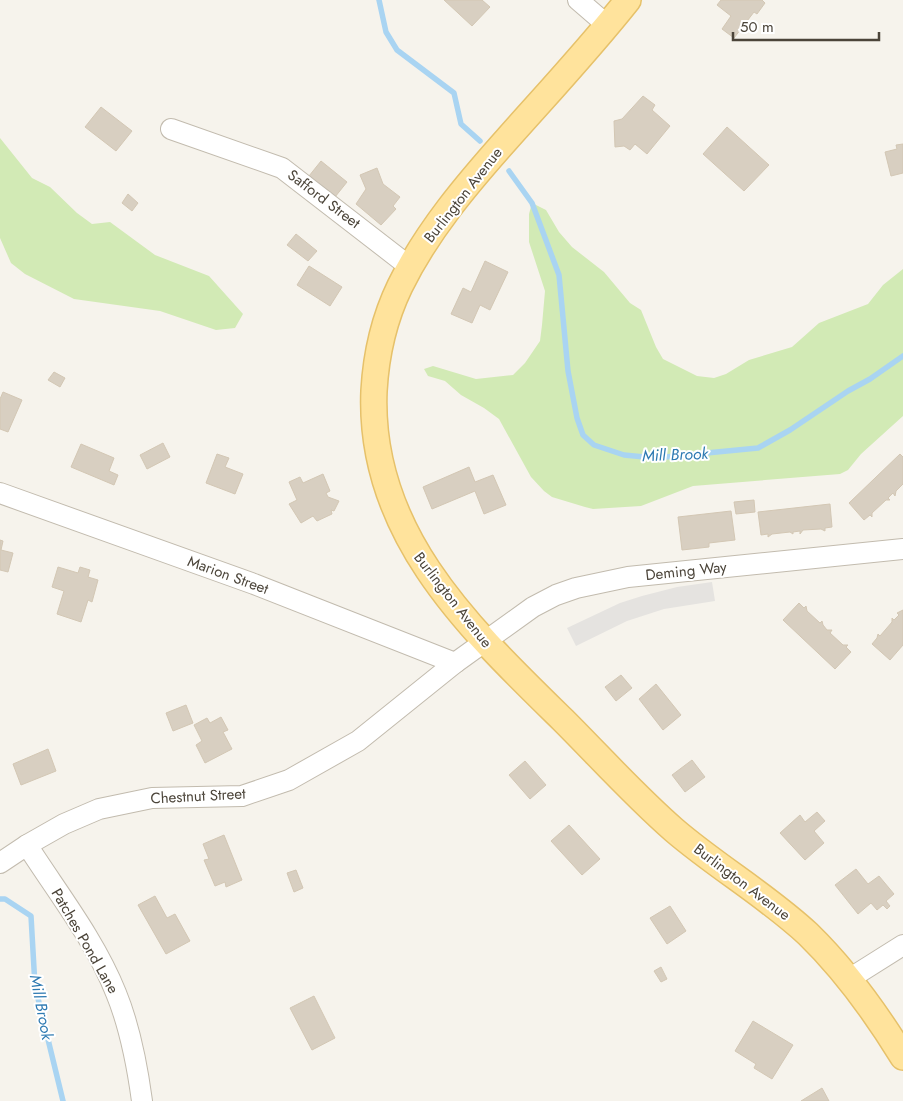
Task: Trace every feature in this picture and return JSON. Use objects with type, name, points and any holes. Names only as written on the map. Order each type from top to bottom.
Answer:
[{"type":"main road","name":"Burlington Avenue","points":[[628,0],[475,176],[447,211],[410,267],[390,310],[377,360],[373,408],[379,460],[391,501],[410,543],[427,570],[486,643],[645,803],[699,850],[782,910],[810,937],[849,979],[903,1057]]},
{"type":"street","points":[[578,0],[608,25]]},
{"type":"street","name":"Safford Street","points":[[171,128],[282,168],[410,267]]},
{"type":"street","name":"Marion Street","points":[[0,493],[254,584],[455,663]]},
{"type":"street","name":"Deming Way","points":[[486,643],[533,607],[556,595],[599,582],[628,577],[903,549]]},
{"type":"street","name":"Chestnut Street","points":[[0,864],[27,844],[83,815],[118,804],[167,797],[213,798],[242,796],[289,780],[308,771],[358,741],[455,663],[486,643]]},
{"type":"street","name":"Patches Pond Lane","points":[[27,844],[91,946],[116,992],[134,1053],[142,1101]]},
{"type":"street","points":[[849,979],[903,945]]},
{"type":"green space","points":[[0,138],[32,178],[50,187],[77,213],[92,224],[110,222],[155,255],[209,276],[243,314],[235,328],[216,330],[160,311],[74,299],[25,274],[11,263],[0,238]]},
{"type":"green space","points":[[532,203],[546,210],[559,232],[572,247],[604,272],[630,303],[641,310],[663,359],[697,376],[714,378],[726,374],[749,360],[792,347],[819,323],[868,304],[883,285],[903,269],[903,416],[861,454],[848,470],[840,474],[693,486],[641,506],[593,509],[552,497],[531,477],[499,419],[461,395],[445,381],[428,376],[424,369],[433,366],[476,379],[513,375],[525,363],[540,341],[545,291],[529,242],[529,214]]},
{"type":"shaded area","points":[[712,582],[715,601],[664,609],[627,621],[576,646],[567,628],[620,603],[642,596],[677,587]]},
{"type":"building","points":[[444,0],[482,0],[490,7],[472,26]]},
{"type":"building","points":[[721,0],[762,0],[765,3],[757,14],[754,12],[734,38],[722,29],[731,16],[717,5]]},
{"type":"building","points":[[643,96],[655,105],[652,110],[670,126],[647,154],[635,144],[630,150],[624,146],[615,147],[614,121],[622,119]]},
{"type":"building","points":[[101,107],[132,131],[116,151],[85,127]]},
{"type":"building","points":[[727,127],[769,165],[744,191],[703,154]]},
{"type":"building","points":[[903,144],[903,173],[891,176],[885,152],[897,149],[896,145]]},
{"type":"building","points":[[321,161],[347,182],[335,197],[309,176]]},
{"type":"building","points":[[377,168],[383,184],[400,197],[393,206],[396,209],[381,225],[356,204],[366,189],[360,175]]},
{"type":"building","points":[[128,194],[138,203],[132,211],[122,203]]},
{"type":"building","points":[[296,234],[317,251],[308,261],[287,245]]},
{"type":"building","points":[[485,261],[508,272],[490,310],[480,305],[472,323],[451,314],[463,288],[471,292]]},
{"type":"building","points":[[309,266],[342,287],[330,306],[297,285]]},
{"type":"building","points":[[54,372],[65,378],[60,387],[48,380]]},
{"type":"building","points":[[3,392],[22,400],[8,432],[0,429],[0,399]]},
{"type":"building","points":[[163,443],[170,457],[147,469],[140,455]]},
{"type":"building","points":[[81,444],[114,458],[109,471],[118,475],[114,485],[71,467]]},
{"type":"building","points":[[217,454],[229,458],[225,467],[243,474],[235,494],[206,483]]},
{"type":"building","points":[[900,454],[903,457],[903,484],[896,491],[895,496],[893,493],[888,498],[890,500],[886,500],[872,513],[872,517],[870,515],[864,520],[849,503]]},
{"type":"building","points":[[469,467],[475,482],[493,475],[506,505],[484,514],[475,491],[432,509],[423,487]]},
{"type":"building","points":[[323,474],[330,491],[326,493],[328,497],[339,501],[334,511],[331,510],[332,514],[317,521],[313,516],[301,523],[289,504],[297,500],[289,482],[300,477],[303,483]]},
{"type":"building","points":[[754,500],[755,512],[736,514],[734,502]]},
{"type":"building","points":[[830,504],[832,527],[825,528],[825,531],[821,529],[803,530],[800,534],[800,531],[793,532],[793,534],[790,532],[772,534],[768,537],[768,534],[761,535],[758,512]]},
{"type":"building","points":[[731,511],[735,540],[709,543],[709,547],[682,550],[678,517]]},
{"type":"building","points":[[0,540],[3,541],[1,550],[13,553],[8,572],[0,570]]},
{"type":"building","points":[[58,567],[78,573],[80,567],[90,570],[88,577],[98,580],[92,602],[88,600],[81,622],[57,614],[64,591],[52,587]]},
{"type":"building","points":[[799,603],[804,608],[806,606],[807,611],[820,623],[822,621],[827,630],[832,630],[830,633],[843,645],[848,645],[846,647],[851,652],[835,669],[783,620]]},
{"type":"building","points":[[903,610],[903,645],[890,660],[872,644],[878,634],[880,636],[892,622],[892,618],[894,620],[899,615],[897,613]]},
{"type":"building","points":[[621,675],[632,688],[616,701],[605,687]]},
{"type":"building","points":[[656,684],[681,715],[663,730],[639,699]]},
{"type":"building","points":[[186,705],[193,723],[173,731],[166,713]]},
{"type":"building","points":[[221,717],[228,730],[223,732],[232,749],[205,763],[196,745],[202,741],[194,725],[207,718],[210,723]]},
{"type":"building","points":[[48,749],[56,771],[21,785],[13,764]]},
{"type":"building","points":[[692,760],[705,777],[685,792],[672,775]]},
{"type":"building","points":[[525,761],[546,785],[530,799],[509,775]]},
{"type":"building","points":[[817,812],[825,821],[814,831],[824,843],[805,860],[780,833],[800,815],[805,822]]},
{"type":"building","points":[[569,825],[600,859],[582,875],[551,841]]},
{"type":"building","points":[[224,835],[242,880],[226,887],[225,882],[215,886],[204,860],[209,859],[203,844]]},
{"type":"building","points":[[856,869],[868,884],[879,876],[894,894],[886,901],[890,906],[887,909],[883,905],[877,910],[871,903],[858,914],[835,885]]},
{"type":"building","points":[[296,870],[303,888],[294,892],[287,873]]},
{"type":"building","points":[[155,896],[167,918],[175,914],[190,941],[166,954],[138,905]]},
{"type":"building","points":[[670,906],[686,931],[667,944],[650,918]]},
{"type":"building","points":[[661,967],[667,979],[661,982],[654,971]]},
{"type":"building","points":[[314,996],[335,1038],[312,1050],[290,1008]]},
{"type":"building","points":[[753,1021],[793,1045],[772,1079],[754,1068],[756,1064],[735,1051]]},
{"type":"building","points":[[822,1088],[829,1101],[801,1101]]},
{"type":"waterway","name":"Mill Brook","points":[[379,0],[386,32],[397,50],[454,93],[461,124],[480,141]]},
{"type":"waterway","name":"Mill Brook","points":[[509,171],[532,203],[559,275],[568,371],[577,418],[583,435],[594,445],[624,455],[655,458],[758,448],[790,430],[903,356]]},
{"type":"waterway","name":"Mill Brook","points":[[0,899],[5,899],[31,916],[35,986],[63,1101]]}]
